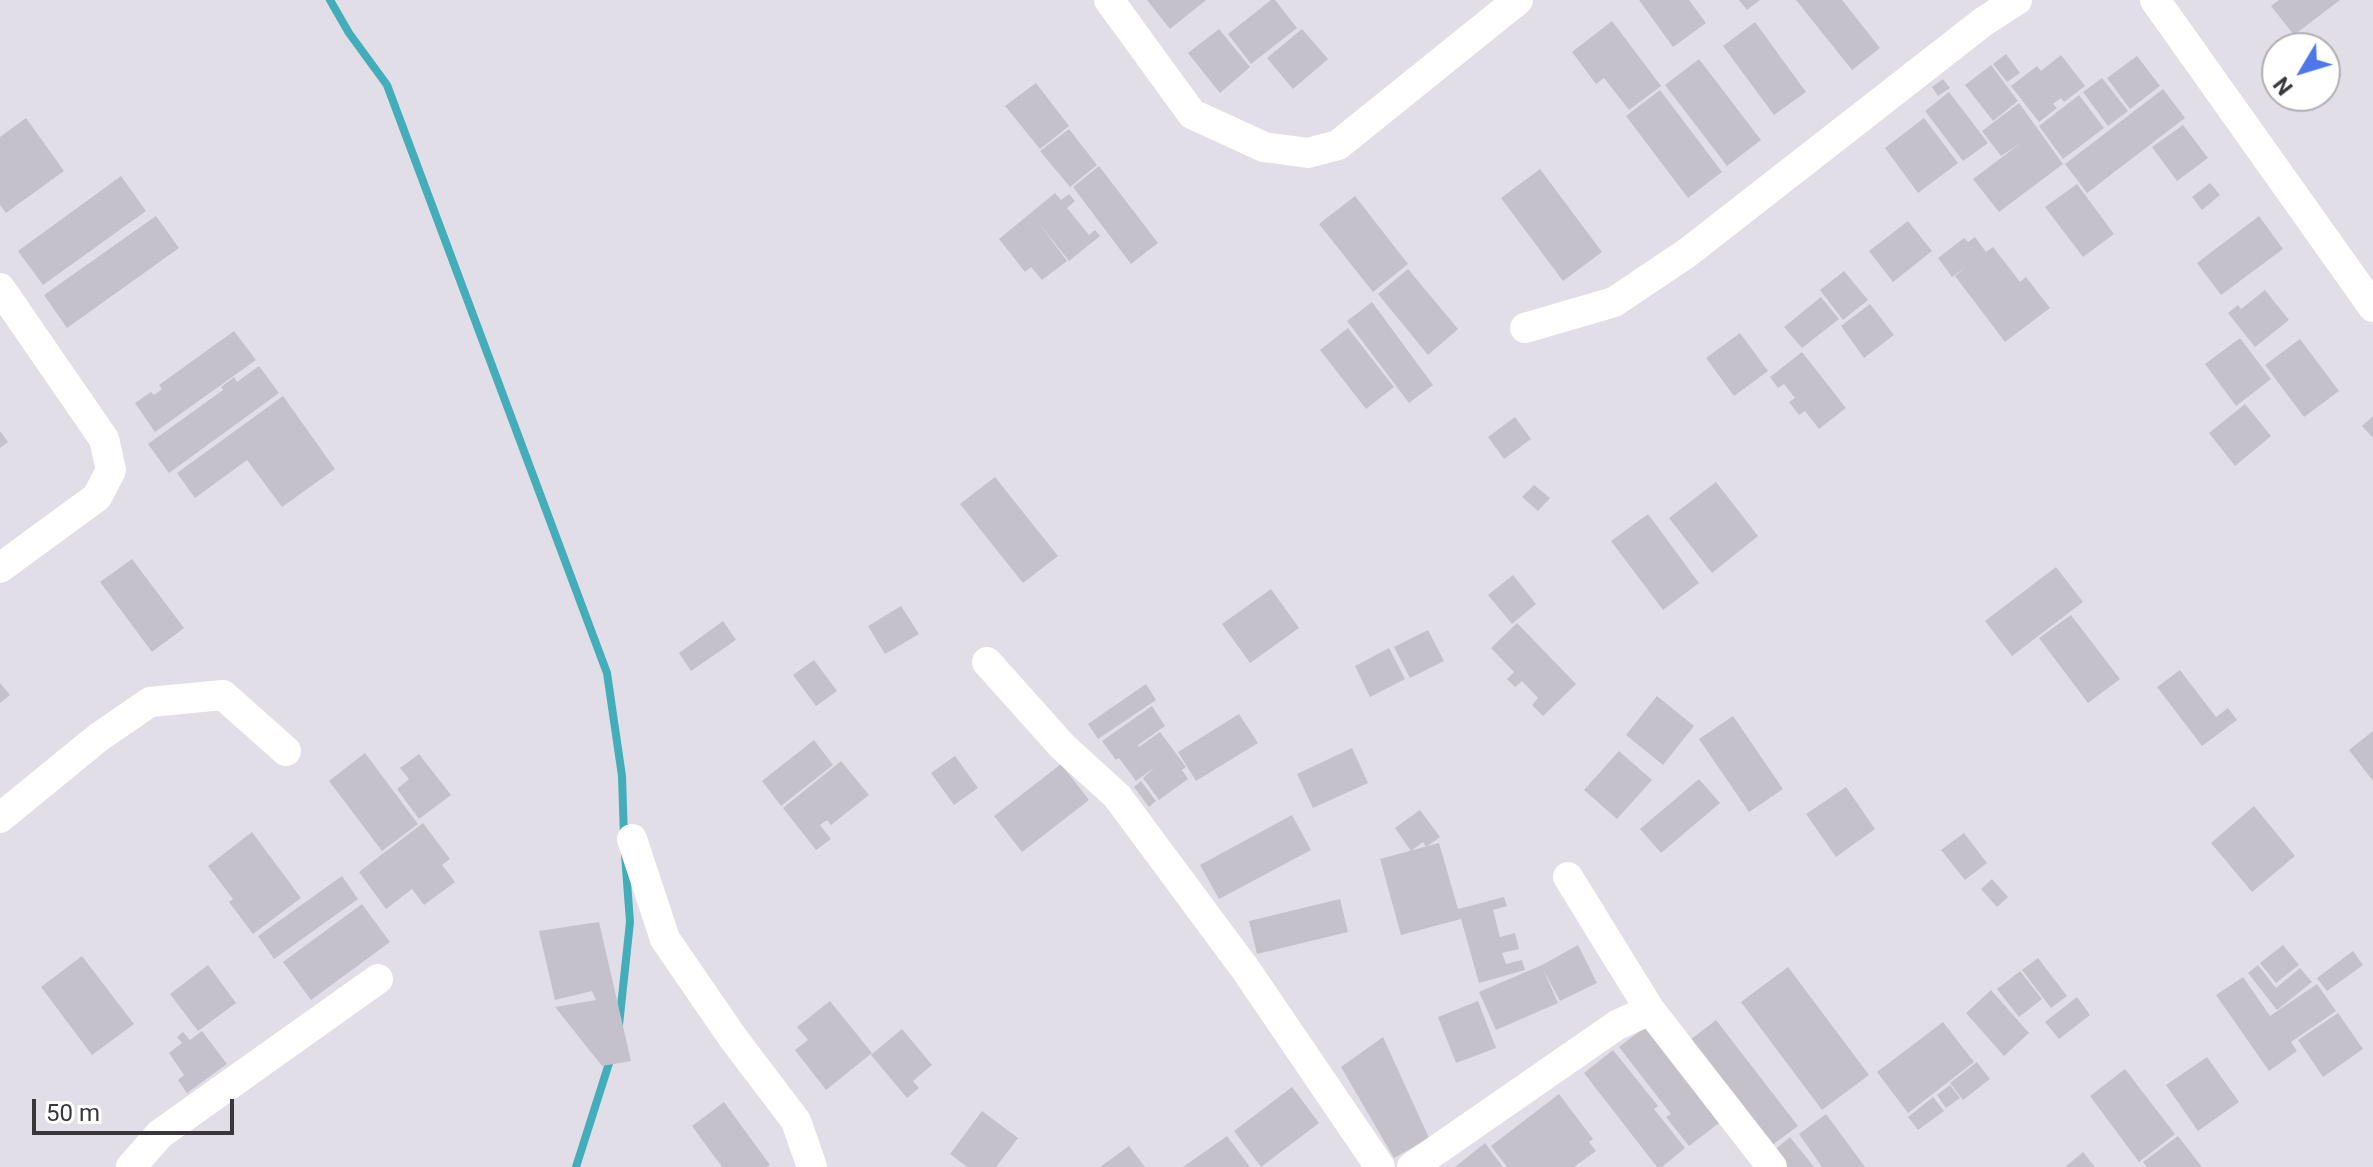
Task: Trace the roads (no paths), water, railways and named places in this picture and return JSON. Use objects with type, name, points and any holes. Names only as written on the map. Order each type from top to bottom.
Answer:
[{"type":"street","points":[[1109,0],[1192,114],[1264,147],[1308,153],[1338,145],[1518,0]]},
{"type":"street","points":[[1525,328],[1614,302],[1687,253],[1983,22],[2017,0]]},
{"type":"street","points":[[2155,0],[2373,307]]},
{"type":"street","points":[[0,288],[104,439],[111,470],[97,497],[0,568]]},
{"type":"street","points":[[987,662],[1063,747],[1117,796],[1246,970],[1380,1167]]},
{"type":"street","points":[[0,818],[88,745],[150,702],[223,695],[286,751]]},
{"type":"street","points":[[632,839],[665,939],[733,1038],[796,1121],[812,1167]]},
{"type":"street","points":[[1568,877],[1650,1010],[1772,1167]]},
{"type":"street","points":[[131,1167],[160,1134],[378,979]]},
{"type":"street","points":[[1412,1167],[1617,1025],[1650,1010]]},
{"type":"waterway","points":[[330,0],[349,33],[387,85],[607,673],[622,776],[624,838]]},
{"type":"waterway","points":[[619,1025],[630,922],[625,855]]},
{"type":"waterway","points":[[576,1167],[611,1057]]}]
